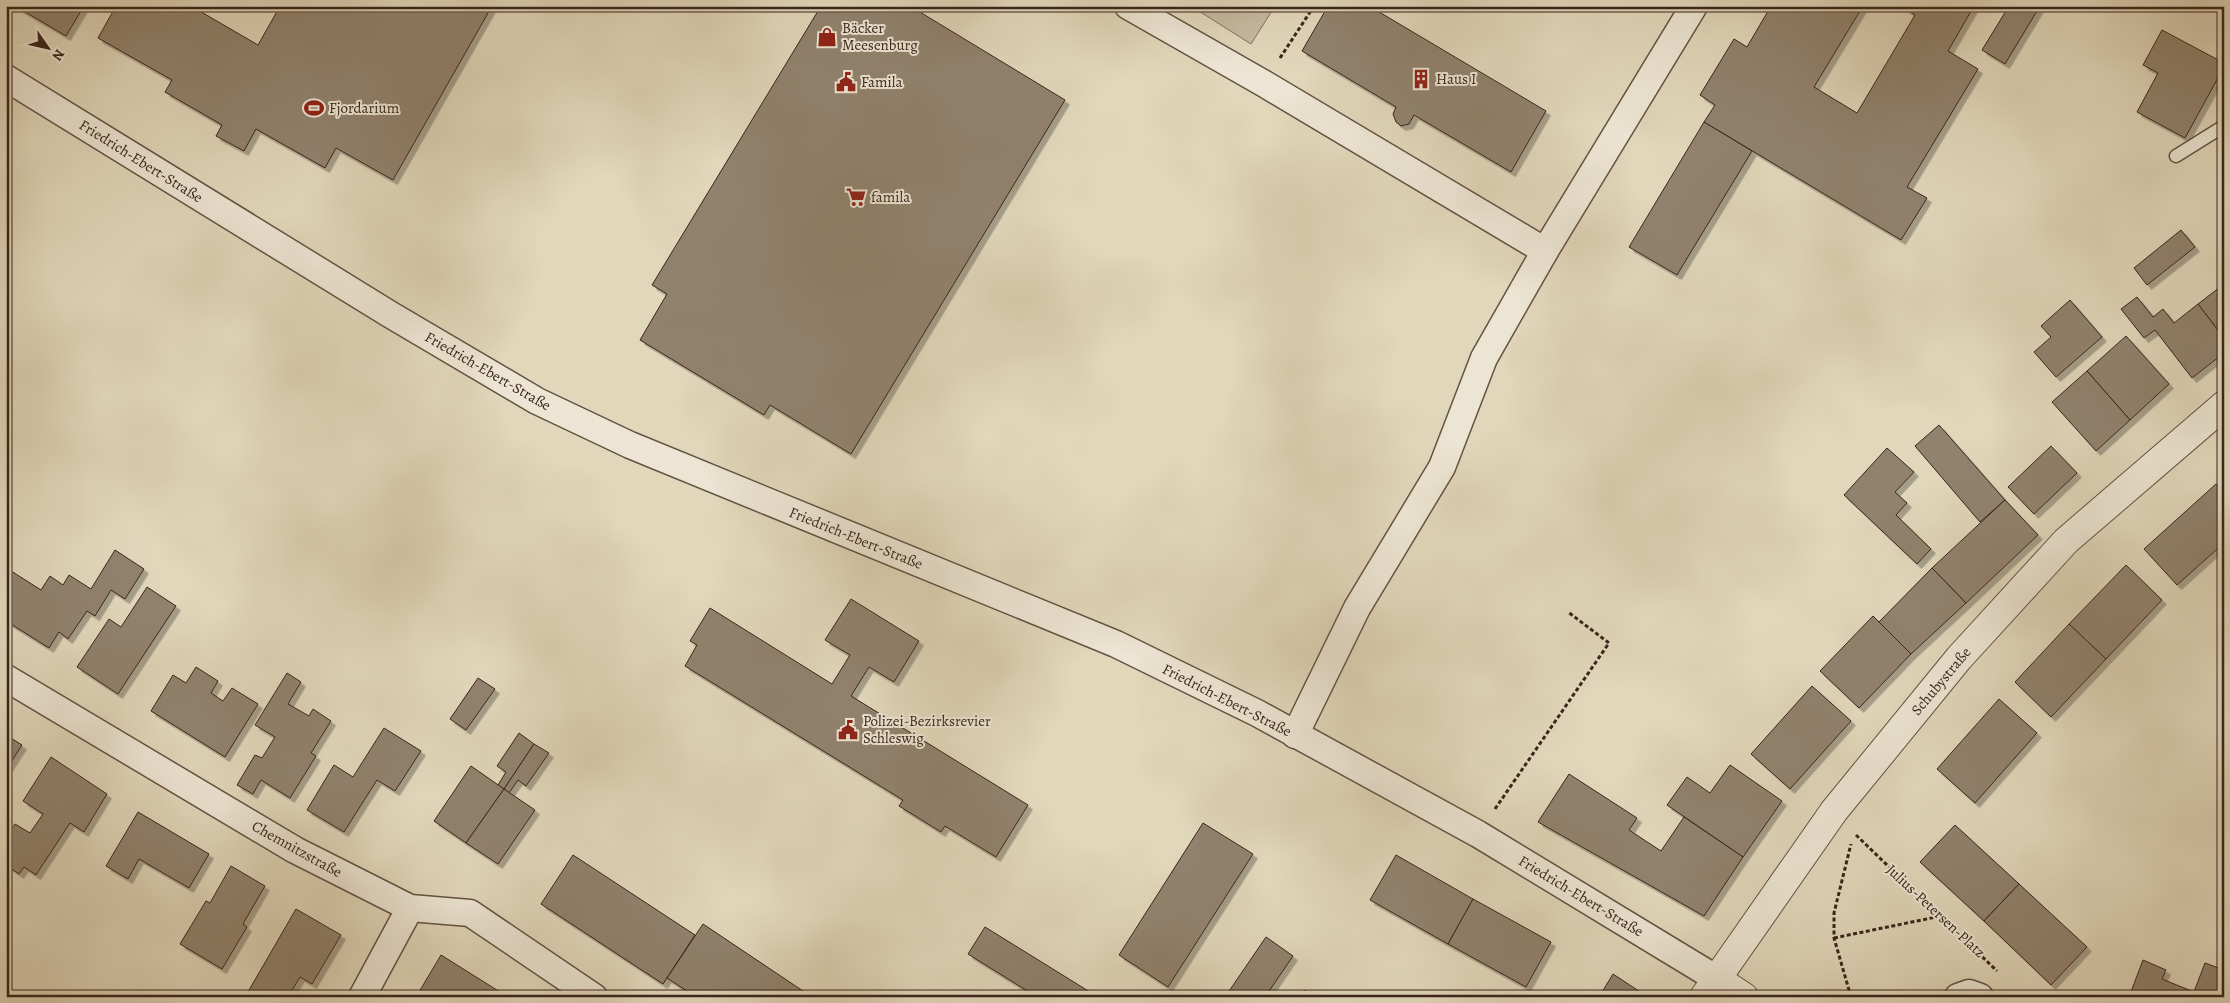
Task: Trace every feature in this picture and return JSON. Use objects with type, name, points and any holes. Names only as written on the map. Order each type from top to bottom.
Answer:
[{"type":"street","points":[[1128,6],[1263,83],[1545,251]]},
{"type":"street","points":[[1295,735],[1357,608],[1442,467],[1484,358],[1545,251],[1694,6]]},
{"type":"street","name":"Friedrich-Ebert-Straße","points":[[6,78],[391,315],[537,401],[630,445],[1116,644],[1257,713],[1478,834],[1710,988]]},
{"type":"street","name":"Schubystraße","points":[[1710,988],[1834,811],[1959,658],[2066,541],[2224,405]]},
{"type":"street","name":"Chemnitzstraße","points":[[6,678],[295,850],[410,908],[470,913],[594,997]]},
{"type":"street","points":[[362,997],[410,908]]},
{"type":"street","points":[[1710,988],[1744,997]]},
{"type":"street","points":[[1958,997],[1968,993],[1980,997]]},
{"type":"lane","points":[[2176,156],[2224,126]]},
{"type":"path","points":[[1263,83],[1314,6]]},
{"type":"path","points":[[1478,834],[1608,643],[1568,612]]},
{"type":"path","name":"Julius-Petersen-Platz","points":[[1851,997],[1834,938],[1834,913],[1854,834],[1995,967],[1998,974]]},
{"type":"path","points":[[1834,938],[1942,916]]},
{"type":"shaded area","points":[[1191,6],[1275,6],[1251,44]]},
{"type":"building","points":[[15,6],[84,6],[66,36]]},
{"type":"building","name":"Fjordarium","points":[[116,6],[191,6],[258,45],[280,6],[492,6],[393,180],[336,148],[325,168],[256,129],[244,151],[216,136],[222,125],[165,92],[172,80],[98,38]]},
{"type":"building","name":"famila","points":[[821,6],[910,6],[1065,100],[851,454],[770,405],[764,415],[640,340],[667,294],[652,285]]},
{"type":"building","name":"Haus I","points":[[1328,6],[1369,6],[1546,111],[1511,172],[1414,115],[1409,124],[1401,126],[1396,122],[1393,114],[1396,107],[1302,51]]},
{"type":"building","points":[[1771,6],[1863,6],[1814,87],[1857,113],[1915,15],[1901,6],[1974,6],[1948,51],[1978,69],[1907,187],[1927,198],[1901,240],[1704,122],[1715,105],[1700,95],[1734,39],[1747,47]]},
{"type":"building","points":[[2009,6],[2040,6],[2005,64],[1982,50]]},
{"type":"building","points":[[2162,30],[2224,63],[2224,67],[2185,138],[2137,112],[2158,73],[2143,65]]},
{"type":"building","points":[[1704,122],[1752,151],[1677,275],[1629,247]]},
{"type":"building","points":[[2181,230],[2195,247],[2147,285],[2134,268]]},
{"type":"building","points":[[2224,284],[2224,338],[2198,304]]},
{"type":"building","points":[[2137,297],[2153,317],[2163,309],[2174,323],[2198,304],[2224,338],[2224,353],[2192,378],[2155,330],[2144,338],[2121,309]]},
{"type":"building","points":[[2070,300],[2102,337],[2056,377],[2034,352],[2051,337],[2041,326]]},
{"type":"building","points":[[2126,336],[2169,384],[2130,420],[2087,371]]},
{"type":"building","points":[[2087,371],[2130,420],[2096,451],[2052,402]]},
{"type":"building","points":[[1939,425],[2005,500],[1980,522],[1915,446]]},
{"type":"building","points":[[2051,446],[2077,473],[2034,514],[2008,487]]},
{"type":"building","points":[[1887,448],[1914,472],[1895,492],[1907,503],[1896,515],[1931,549],[1917,564],[1844,495]]},
{"type":"building","points":[[2216,484],[2224,492],[2224,543],[2177,585],[2144,549]]},
{"type":"building","points":[[2005,500],[2038,535],[1966,603],[1932,568]]},
{"type":"building","points":[[115,550],[144,569],[125,599],[111,590],[95,616],[87,611],[68,639],[59,632],[49,648],[6,621],[8,569],[41,590],[50,576],[63,585],[69,575],[91,589]]},
{"type":"building","points":[[2126,565],[2162,600],[2106,659],[2069,624]]},
{"type":"building","points":[[1932,568],[1966,603],[1911,654],[1879,622]]},
{"type":"building","points":[[147,587],[176,606],[118,694],[77,667],[109,619],[121,627]]},
{"type":"building","name":"Polizei-Bezirksrevier Schleswig","points":[[851,599],[919,641],[894,682],[869,667],[851,696],[1028,805],[996,857],[945,826],[941,832],[899,806],[903,800],[685,666],[697,645],[690,641],[710,608],[832,684],[850,655],[825,640]]},
{"type":"building","points":[[1873,616],[1911,654],[1859,708],[1820,671]]},
{"type":"building","points":[[2069,624],[2106,659],[2051,717],[2015,682]]},
{"type":"building","points":[[196,667],[218,681],[211,693],[223,701],[232,688],[258,704],[225,757],[151,711],[173,675],[186,683]]},
{"type":"building","points":[[287,673],[301,682],[288,704],[309,716],[313,709],[331,721],[311,753],[316,756],[290,798],[261,780],[253,794],[237,785],[255,755],[262,758],[275,737],[255,725]]},
{"type":"building","points":[[478,678],[495,689],[466,730],[450,719]]},
{"type":"building","points":[[1812,686],[1851,721],[1790,789],[1751,754]]},
{"type":"building","points":[[1999,699],[2037,733],[1975,803],[1937,769]]},
{"type":"building","points":[[384,728],[421,751],[395,791],[377,780],[344,832],[307,810],[334,765],[353,777]]},
{"type":"building","points":[[519,733],[534,744],[504,789],[498,785],[506,772],[497,766]]},
{"type":"building","points":[[6,735],[22,745],[6,770]]},
{"type":"building","points":[[534,744],[549,753],[526,786],[518,780],[509,793],[504,789]]},
{"type":"building","points":[[51,757],[107,794],[84,832],[70,823],[36,875],[24,867],[19,874],[6,865],[6,837],[15,824],[30,833],[43,814],[23,801]]},
{"type":"building","points":[[1730,765],[1782,801],[1743,857],[1667,805],[1687,777],[1710,793]]},
{"type":"building","points":[[471,766],[504,789],[466,843],[434,821]]},
{"type":"building","points":[[1569,774],[1637,818],[1629,830],[1661,851],[1684,817],[1743,857],[1704,916],[1538,822]]},
{"type":"building","points":[[504,789],[535,810],[498,864],[466,843]]},
{"type":"building","points":[[138,812],[209,854],[189,888],[139,859],[128,879],[106,866]]},
{"type":"building","points":[[1203,823],[1253,854],[1168,987],[1119,955]]},
{"type":"building","points":[[1955,825],[2019,884],[1984,921],[1920,862]]},
{"type":"building","points":[[573,855],[695,935],[663,984],[541,904]]},
{"type":"building","points":[[1396,855],[1473,899],[1448,944],[1370,900]]},
{"type":"building","points":[[231,866],[265,886],[243,924],[247,927],[222,969],[180,944],[206,901],[210,903]]},
{"type":"building","points":[[2019,884],[2087,947],[2051,985],[1984,921]]},
{"type":"building","points":[[1473,899],[1551,942],[1526,987],[1448,944]]},
{"type":"building","points":[[296,909],[341,935],[312,984],[300,977],[288,997],[245,997]]},
{"type":"building","points":[[703,924],[812,997],[696,997],[667,978]]},
{"type":"building","points":[[985,927],[1098,997],[1037,997],[968,954]]},
{"type":"building","points":[[1266,937],[1293,956],[1265,997],[1225,997]]},
{"type":"building","points":[[441,955],[508,997],[416,997]]},
{"type":"building","points":[[2143,960],[2166,970],[2162,979],[2194,992],[2192,997],[2129,997]]},
{"type":"building","points":[[2205,963],[2224,970],[2224,997],[2192,997]]},
{"type":"building","points":[[1613,974],[1648,997],[1599,997]]},
{"type":"building","points":[[1305,990],[1315,997],[1300,997]]},
{"type":"place","name":"Bäcker Meesenburg","points":[[827,37]]},
{"type":"place","name":"Haus I","points":[[1421,79]]},
{"type":"place","name":"Famila","points":[[846,82]]},
{"type":"place","name":"Fjordarium","points":[[314,108]]},
{"type":"place","name":"famila","points":[[856,197]]},
{"type":"place","name":"Polizei-Bezirksrevier Schleswig","points":[[848,730]]}]
